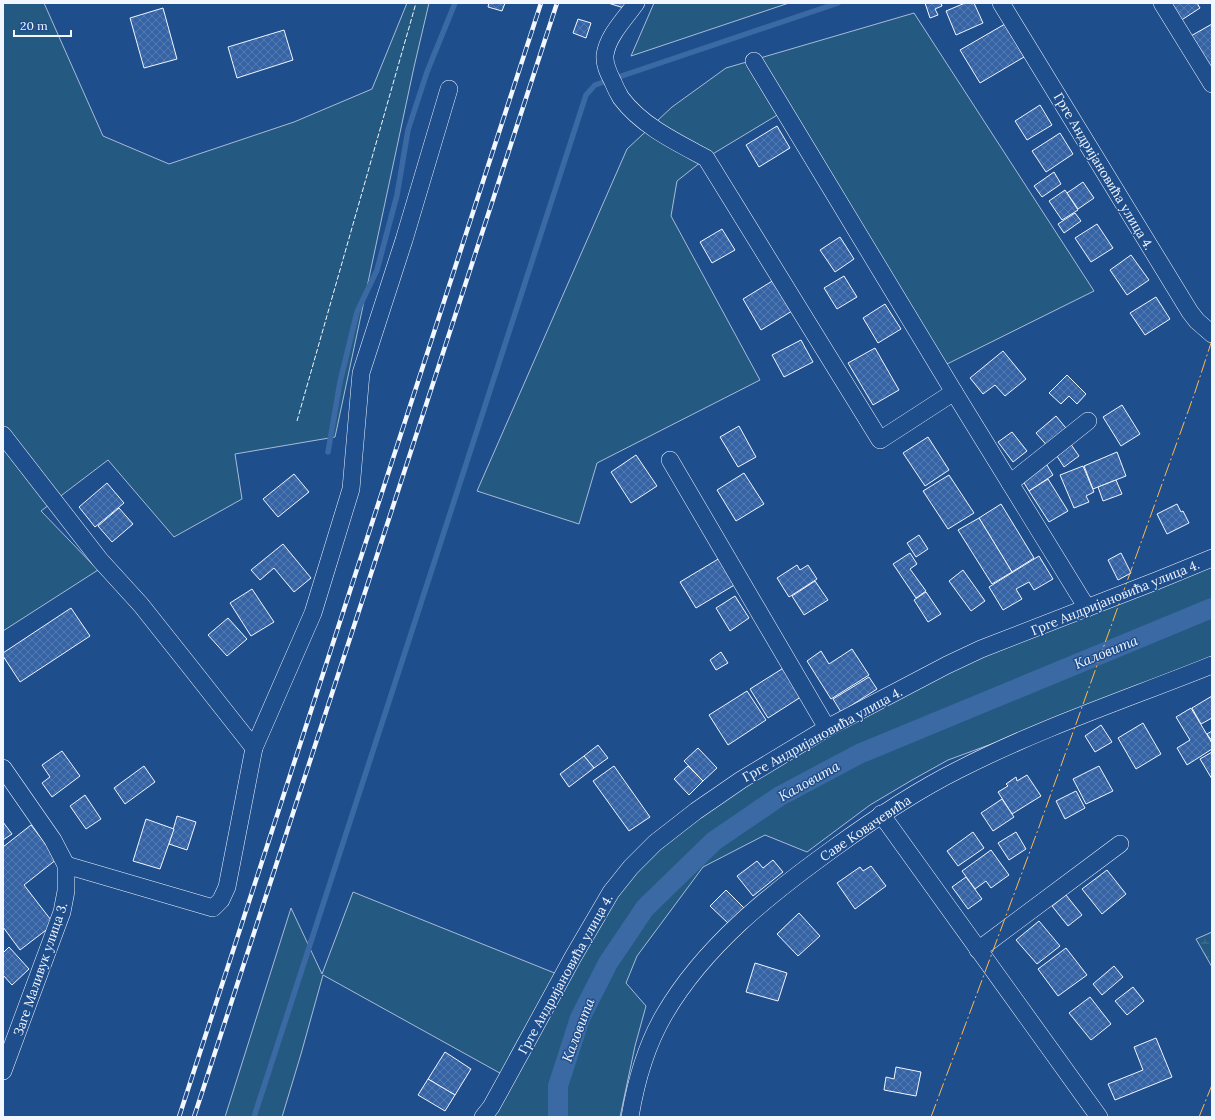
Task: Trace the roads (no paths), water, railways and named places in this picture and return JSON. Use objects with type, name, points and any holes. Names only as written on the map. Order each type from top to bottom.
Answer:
[{"type":"street","points":[[636,3],[610,40],[605,57],[607,70],[621,98],[640,117],[669,139],[706,158],[880,440],[954,392]]},
{"type":"street","name":"Грге Андријановића улица 4.","points":[[1002,3],[1190,312],[1197,321],[1212,334]]},
{"type":"street","points":[[1162,3],[1212,84]]},
{"type":"street","points":[[754,61],[954,392],[1087,608]]},
{"type":"street","points":[[3,768],[54,840],[66,865],[213,908],[221,900],[227,887],[254,748],[313,613],[350,489],[361,373],[404,240],[449,89]]},
{"type":"street","points":[[1010,482],[1088,421]]},
{"type":"street","points":[[3,435],[100,560],[141,605],[254,748]]},
{"type":"street","points":[[670,460],[827,728]]},
{"type":"street","name":"Грге Андријановића улица 4.","points":[[483,1117],[491,1106],[513,1067],[572,957],[611,892],[631,867],[655,843],[696,811],[741,780],[827,728],[981,649],[1212,558]]},
{"type":"street","name":"Саве Ковачевића","points":[[630,1117],[642,1068],[650,1044],[665,1015],[684,985],[717,946],[750,914],[802,871],[881,814],[959,769],[1030,737],[1212,665]]},
{"type":"street","points":[[881,814],[1099,1117]]},
{"type":"street","points":[[978,950],[1120,844]]},
{"type":"street","name":"Заге Маливук улица 3.","points":[[3,1071],[62,912],[66,891],[66,865]]},
{"type":"waterway","points":[[328,452],[340,382],[357,312],[377,270],[397,195],[408,130],[427,72],[455,3]]},
{"type":"waterway","points":[[254,1117],[586,95],[595,85],[838,3]]},
{"type":"waterway","name":"Каловита","points":[[558,1117],[558,1086],[580,1018],[608,963],[645,908],[714,841],[780,796],[859,754],[1212,608]]},
{"type":"railway","points":[[179,1117],[541,3]]},
{"type":"railway","points":[[194,1117],[557,3]]}]
